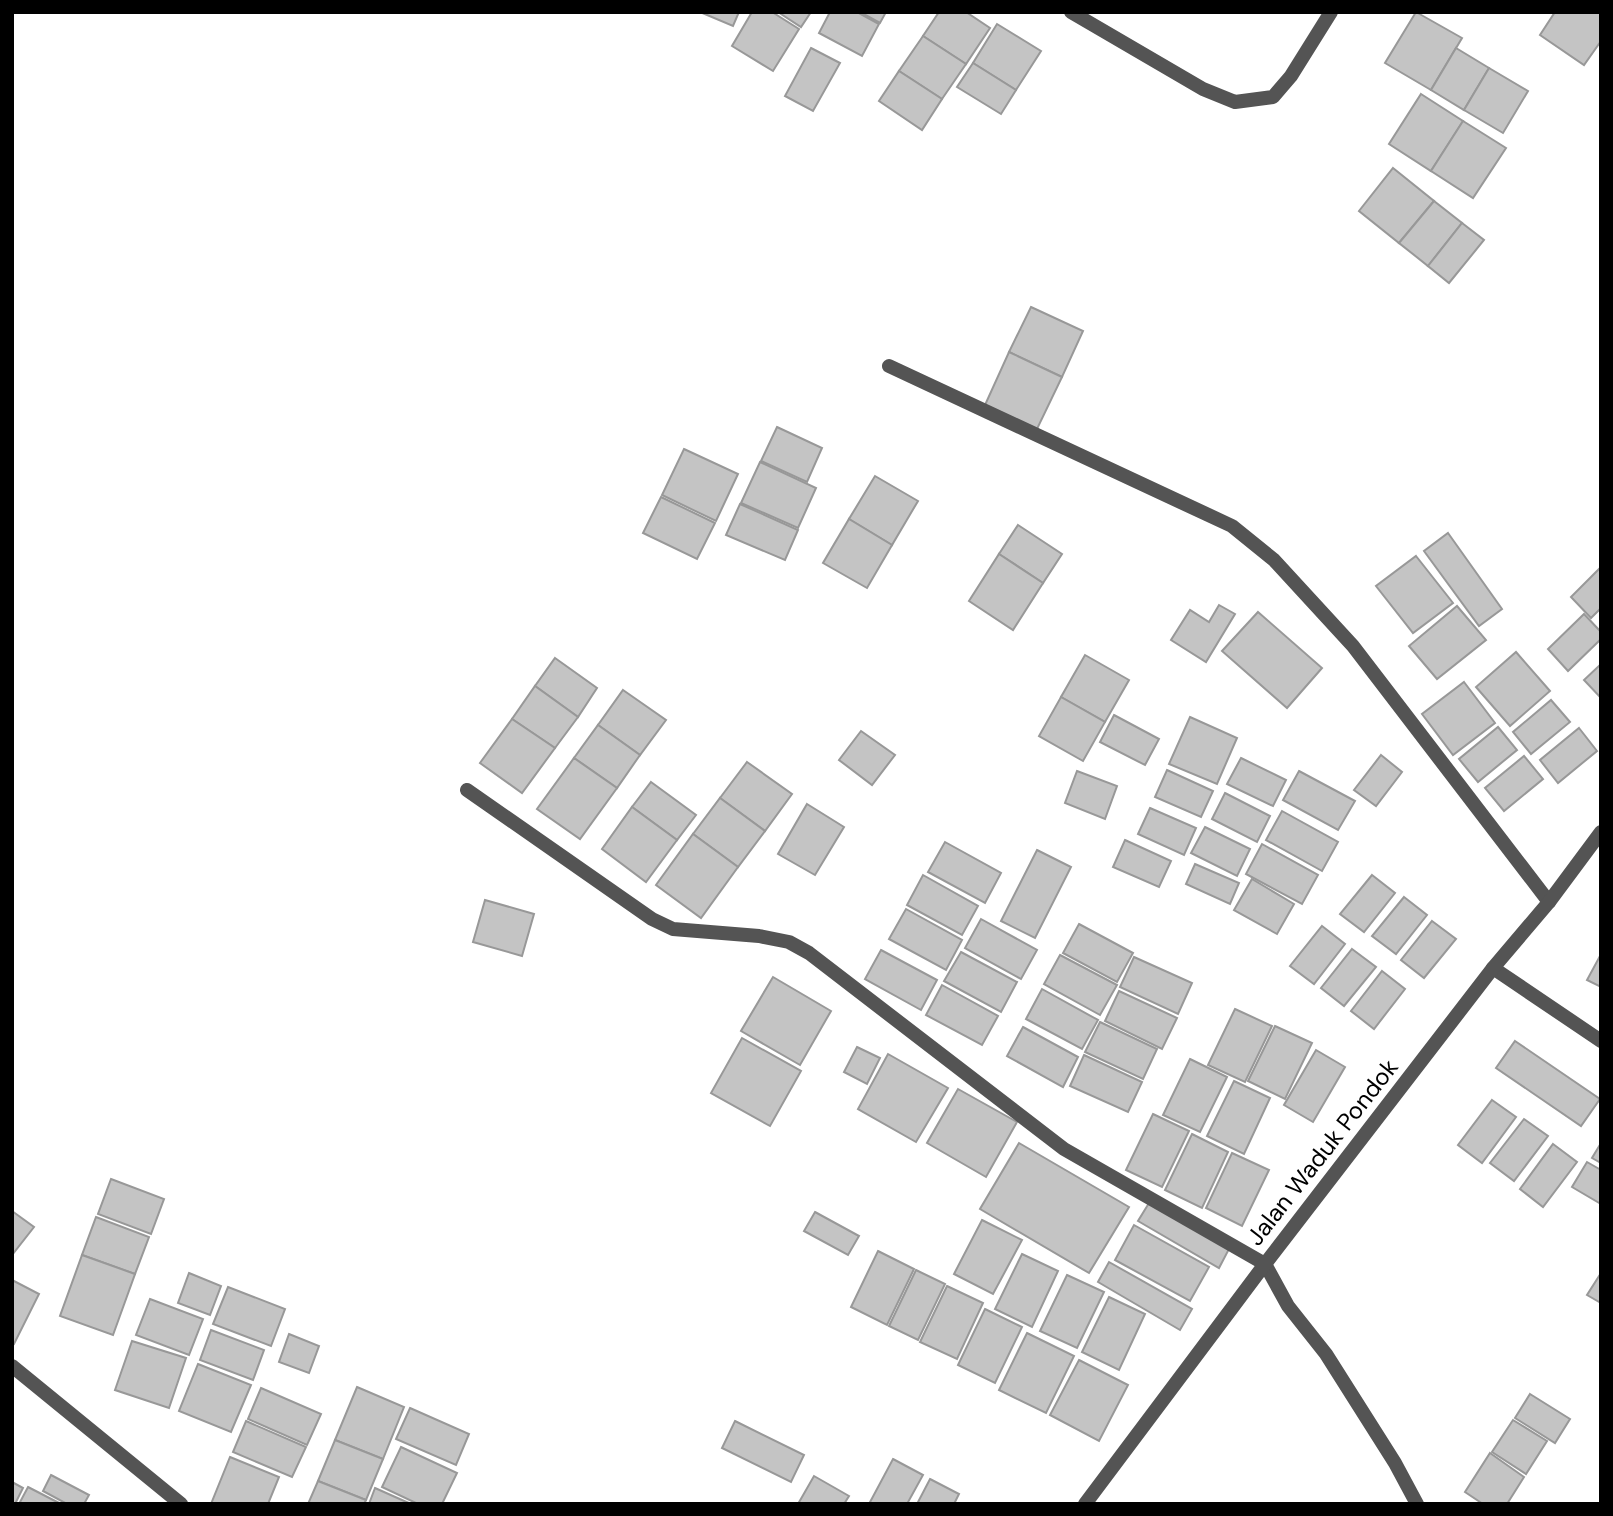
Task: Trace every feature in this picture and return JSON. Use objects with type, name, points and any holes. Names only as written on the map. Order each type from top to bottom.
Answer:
[{"type":"street","points":[[1071,12],[1203,89],[1235,102],[1273,97],[1291,76],[1331,12]]},
{"type":"street","points":[[889,366],[1231,527],[1273,560],[1353,646],[1549,902]]},
{"type":"street","points":[[467,790],[673,929],[759,936],[789,942],[809,953],[1065,1149],[1265,1264],[1288,1306],[1326,1354],[1395,1463],[1417,1504]]},
{"type":"street","name":"Jalan Waduk Pondok","points":[[1085,1504],[1265,1264],[1601,832]]},
{"type":"street","points":[[1493,968],[1601,1041]]},
{"type":"street","points":[[12,1366],[181,1504]]},
{"type":"building","points":[[700,12],[739,12],[733,26]]},
{"type":"building","points":[[752,12],[772,12],[799,29],[773,71],[732,46]]},
{"type":"building","points":[[778,12],[811,12],[801,27]]},
{"type":"building","points":[[830,12],[857,12],[879,24],[862,56],[819,33]]},
{"type":"building","points":[[860,12],[886,12],[880,23]]},
{"type":"building","points":[[939,12],[966,12],[990,28],[966,64],[923,36]]},
{"type":"building","points":[[1416,12],[1462,38],[1431,90],[1385,63]]},
{"type":"building","points":[[1555,12],[1601,12],[1601,41],[1584,65],[1540,35]]},
{"type":"building","points":[[997,24],[1041,51],[1016,90],[973,63]]},
{"type":"building","points":[[923,36],[966,64],[942,99],[899,71]]},
{"type":"building","points":[[811,48],[840,63],[813,111],[785,96]]},
{"type":"building","points":[[1456,48],[1489,68],[1464,110],[1431,90]]},
{"type":"building","points":[[973,63],[1016,90],[1001,114],[957,87]]},
{"type":"building","points":[[1489,68],[1528,91],[1503,133],[1464,110]]},
{"type":"building","points":[[899,71],[942,99],[922,130],[879,101]]},
{"type":"building","points":[[1421,94],[1463,121],[1431,171],[1389,144]]},
{"type":"building","points":[[1463,121],[1506,148],[1473,198],[1431,171]]},
{"type":"building","points":[[1393,168],[1434,201],[1399,243],[1359,211]]},
{"type":"building","points":[[1434,201],[1462,223],[1428,266],[1399,243]]},
{"type":"building","points":[[1462,223],[1484,240],[1449,283],[1428,266]]},
{"type":"building","points":[[1031,307],[1083,331],[1062,377],[1009,352]]},
{"type":"building","points":[[1009,352],[1062,377],[1037,429],[985,405]]},
{"type":"building","points":[[777,427],[822,448],[807,482],[761,461]]},
{"type":"building","points":[[684,449],[738,474],[716,521],[662,495]]},
{"type":"building","points":[[760,462],[816,488],[798,528],[741,503]]},
{"type":"building","points":[[875,476],[918,501],[892,545],[849,519]]},
{"type":"building","points":[[661,497],[715,523],[697,559],[643,533]]},
{"type":"building","points":[[740,504],[798,530],[785,560],[726,535]]},
{"type":"building","points":[[849,519],[892,545],[867,588],[823,563]]},
{"type":"building","points":[[1018,525],[1062,554],[1043,583],[999,554]]},
{"type":"building","points":[[1448,533],[1502,609],[1479,626],[1424,551]]},
{"type":"building","points":[[999,554],[1043,583],[1013,630],[969,601]]},
{"type":"building","points":[[1416,556],[1453,603],[1413,633],[1376,586]]},
{"type":"building","points":[[1601,567],[1601,608],[1591,618],[1571,597]]},
{"type":"building","points":[[1219,605],[1235,614],[1206,662],[1171,640],[1190,610],[1209,622]]},
{"type":"building","points":[[1457,606],[1486,640],[1437,679],[1409,646]]},
{"type":"building","points":[[1258,612],[1322,668],[1287,708],[1222,651]]},
{"type":"building","points":[[1584,614],[1601,632],[1601,639],[1568,671],[1548,649]]},
{"type":"building","points":[[1516,652],[1550,691],[1510,726],[1476,687]]},
{"type":"building","points":[[1085,655],[1129,680],[1105,722],[1061,697]]},
{"type":"building","points":[[555,658],[597,688],[578,717],[535,686]]},
{"type":"building","points":[[1601,664],[1601,698],[1584,680]]},
{"type":"building","points":[[1464,682],[1495,723],[1453,755],[1422,714]]},
{"type":"building","points":[[535,686],[578,717],[555,748],[512,719]]},
{"type":"building","points":[[623,690],[666,720],[640,755],[598,725]]},
{"type":"building","points":[[1061,697],[1105,722],[1083,761],[1039,736]]},
{"type":"building","points":[[1551,700],[1570,722],[1531,754],[1513,732]]},
{"type":"building","points":[[1114,715],[1159,739],[1145,765],[1100,742]]},
{"type":"building","points":[[1190,717],[1237,738],[1217,784],[1169,764]]},
{"type":"building","points":[[512,719],[555,748],[522,793],[480,763]]},
{"type":"building","points":[[598,725],[640,755],[617,788],[574,758]]},
{"type":"building","points":[[1498,727],[1517,750],[1478,782],[1459,759]]},
{"type":"building","points":[[1579,728],[1597,751],[1558,783],[1540,760]]},
{"type":"building","points":[[861,731],[895,755],[872,785],[839,760]]},
{"type":"building","points":[[1381,755],[1402,772],[1376,806],[1354,790]]},
{"type":"building","points":[[1524,756],[1543,779],[1504,811],[1485,788]]},
{"type":"building","points":[[574,758],[617,788],[580,839],[537,809]]},
{"type":"building","points":[[1241,758],[1286,780],[1273,806],[1227,784]]},
{"type":"building","points":[[747,762],[792,794],[765,831],[720,798]]},
{"type":"building","points":[[1167,770],[1213,791],[1201,817],[1155,797]]},
{"type":"building","points":[[1077,771],[1117,786],[1105,819],[1065,803]]},
{"type":"building","points":[[1299,771],[1355,801],[1338,830],[1283,800]]},
{"type":"building","points":[[651,782],[696,815],[677,840],[632,807]]},
{"type":"building","points":[[1225,793],[1270,816],[1257,842],[1212,819]]},
{"type":"building","points":[[720,798],[765,831],[738,867],[693,834]]},
{"type":"building","points":[[807,804],[844,827],[815,875],[778,854]]},
{"type":"building","points":[[632,807],[677,840],[646,882],[602,849]]},
{"type":"building","points":[[1150,808],[1196,828],[1184,855],[1138,834]]},
{"type":"building","points":[[1282,811],[1338,842],[1322,871],[1266,840]]},
{"type":"building","points":[[1205,827],[1250,849],[1237,876],[1191,853]]},
{"type":"building","points":[[693,834],[738,867],[701,918],[656,885]]},
{"type":"building","points":[[1125,840],[1171,861],[1159,887],[1113,867]]},
{"type":"building","points":[[945,842],[1001,873],[985,903],[928,872]]},
{"type":"building","points":[[1262,844],[1318,875],[1302,904],[1246,874]]},
{"type":"building","points":[[1037,850],[1071,867],[1035,938],[1001,921]]},
{"type":"building","points":[[1195,864],[1239,883],[1230,904],[1186,884]]},
{"type":"building","points":[[923,875],[978,906],[962,935],[907,905]]},
{"type":"building","points":[[1372,875],[1395,893],[1364,932],[1340,914]]},
{"type":"building","points":[[1252,879],[1294,904],[1277,934],[1234,910]]},
{"type":"building","points":[[1404,897],[1427,915],[1396,954],[1372,936]]},
{"type":"building","points":[[485,900],[534,914],[522,956],[473,942]]},
{"type":"building","points":[[906,909],[962,940],[946,970],[889,939]]},
{"type":"building","points":[[981,919],[1037,950],[1021,979],[965,948]]},
{"type":"building","points":[[1432,921],[1456,939],[1424,978],[1401,960]]},
{"type":"building","points":[[1079,924],[1133,953],[1117,982],[1063,953]]},
{"type":"building","points":[[1322,926],[1345,944],[1314,984],[1290,966]]},
{"type":"building","points":[[1352,949],[1376,967],[1344,1006],[1321,988]]},
{"type":"building","points":[[881,950],[937,980],[921,1010],[865,979]]},
{"type":"building","points":[[961,952],[1017,982],[1001,1012],[944,981]]},
{"type":"building","points":[[1060,955],[1117,985],[1100,1015],[1044,984]]},
{"type":"building","points":[[1601,956],[1601,987],[1587,980]]},
{"type":"building","points":[[1134,957],[1192,983],[1178,1014],[1120,987]]},
{"type":"building","points":[[1382,971],[1405,989],[1374,1029],[1351,1011]]},
{"type":"building","points":[[773,977],[831,1011],[800,1065],[741,1031]]},
{"type":"building","points":[[942,985],[998,1016],[982,1045],[926,1015]]},
{"type":"building","points":[[1042,989],[1098,1020],[1082,1049],[1026,1019]]},
{"type":"building","points":[[1119,991],[1177,1018],[1162,1049],[1105,1021]]},
{"type":"building","points":[[1235,1009],[1272,1026],[1245,1082],[1208,1065]]},
{"type":"building","points":[[1100,1022],[1157,1049],[1143,1079],[1085,1052]]},
{"type":"building","points":[[1275,1026],[1312,1043],[1285,1099],[1248,1081]]},
{"type":"building","points":[[1023,1027],[1078,1057],[1063,1087],[1007,1056]]},
{"type":"building","points":[[742,1038],[801,1071],[770,1126],[711,1093]]},
{"type":"building","points":[[1515,1041],[1600,1099],[1581,1126],[1496,1068]]},
{"type":"building","points":[[857,1047],[880,1058],[867,1084],[844,1072]]},
{"type":"building","points":[[1316,1050],[1345,1067],[1313,1122],[1284,1105]]},
{"type":"building","points":[[888,1054],[948,1088],[916,1142],[858,1109]]},
{"type":"building","points":[[1084,1055],[1142,1082],[1128,1112],[1070,1086]]},
{"type":"building","points":[[1190,1059],[1227,1077],[1200,1132],[1163,1115]]},
{"type":"building","points":[[1234,1081],[1270,1098],[1244,1154],[1207,1136]]},
{"type":"building","points":[[958,1089],[1017,1122],[986,1177],[927,1143]]},
{"type":"building","points":[[1492,1100],[1516,1117],[1482,1163],[1458,1145]]},
{"type":"building","points":[[1153,1114],[1189,1131],[1162,1187],[1126,1170]]},
{"type":"building","points":[[1524,1119],[1548,1136],[1514,1181],[1490,1163]]},
{"type":"building","points":[[1192,1134],[1228,1152],[1202,1208],[1165,1190]]},
{"type":"building","points":[[1019,1143],[1129,1207],[1089,1273],[980,1209]]},
{"type":"building","points":[[1601,1143],[1601,1163],[1592,1158]]},
{"type":"building","points":[[1553,1144],[1577,1162],[1543,1207],[1520,1189]]},
{"type":"building","points":[[1232,1153],[1269,1170],[1242,1226],[1206,1208]]},
{"type":"building","points":[[1587,1162],[1601,1170],[1601,1204],[1572,1187]]},
{"type":"building","points":[[111,1179],[164,1199],[151,1234],[98,1214]]},
{"type":"building","points":[[1149,1203],[1229,1249],[1219,1268],[1138,1221]]},
{"type":"building","points":[[12,1211],[34,1227],[12,1255]]},
{"type":"building","points":[[815,1212],[859,1236],[848,1255],[804,1231]]},
{"type":"building","points":[[96,1217],[149,1237],[135,1274],[82,1255]]},
{"type":"building","points":[[982,1220],[1022,1240],[993,1294],[954,1274]]},
{"type":"building","points":[[1134,1225],[1209,1267],[1190,1301],[1115,1260]]},
{"type":"building","points":[[878,1251],[914,1269],[887,1325],[851,1307]]},
{"type":"building","points":[[1022,1254],[1058,1271],[1032,1327],[995,1309]]},
{"type":"building","points":[[82,1255],[135,1274],[113,1335],[60,1316]]},
{"type":"building","points":[[1109,1262],[1192,1309],[1180,1330],[1098,1282]]},
{"type":"building","points":[[916,1270],[945,1284],[918,1340],[889,1326]]},
{"type":"building","points":[[189,1273],[221,1286],[210,1315],[178,1303]]},
{"type":"building","points":[[1601,1273],[1601,1303],[1587,1295]]},
{"type":"building","points":[[1067,1275],[1104,1292],[1077,1348],[1040,1331]]},
{"type":"building","points":[[12,1280],[39,1294],[14,1344],[12,1343]]},
{"type":"building","points":[[947,1286],[983,1303],[957,1359],[920,1342]]},
{"type":"building","points":[[228,1287],[285,1309],[271,1346],[213,1324]]},
{"type":"building","points":[[1109,1297],[1145,1314],[1119,1370],[1082,1352]]},
{"type":"building","points":[[150,1299],[203,1319],[189,1355],[136,1335]]},
{"type":"building","points":[[985,1309],[1022,1327],[995,1383],[958,1365]]},
{"type":"building","points":[[211,1330],[264,1350],[253,1380],[200,1360]]},
{"type":"building","points":[[1027,1333],[1074,1356],[1046,1413],[999,1390]]},
{"type":"building","points":[[289,1334],[319,1346],[309,1373],[279,1362]]},
{"type":"building","points":[[132,1341],[186,1358],[169,1408],[115,1390]]},
{"type":"building","points":[[1079,1360],[1128,1385],[1099,1441],[1050,1415]]},
{"type":"building","points":[[198,1364],[251,1385],[231,1432],[179,1411]]},
{"type":"building","points":[[357,1387],[404,1407],[383,1459],[335,1440]]},
{"type":"building","points":[[261,1388],[321,1414],[307,1445],[248,1419]]},
{"type":"building","points":[[1530,1394],[1570,1419],[1555,1443],[1515,1418]]},
{"type":"building","points":[[410,1408],[469,1434],[456,1465],[396,1439]]},
{"type":"building","points":[[1513,1420],[1547,1441],[1526,1474],[1492,1452]]},
{"type":"building","points":[[246,1421],[306,1447],[292,1477],[233,1452]]},
{"type":"building","points":[[735,1421],[804,1455],[791,1482],[722,1448]]},
{"type":"building","points":[[335,1440],[383,1459],[366,1500],[318,1481]]},
{"type":"building","points":[[401,1447],[457,1473],[442,1504],[418,1504],[382,1487]]},
{"type":"building","points":[[1490,1453],[1524,1477],[1507,1504],[1483,1504],[1465,1492]]},
{"type":"building","points":[[230,1457],[279,1477],[268,1504],[211,1504]]},
{"type":"building","points":[[893,1459],[923,1475],[907,1504],[869,1504]]},
{"type":"building","points":[[51,1475],[89,1495],[84,1504],[67,1504],[43,1491]]},
{"type":"building","points":[[814,1476],[849,1496],[844,1504],[798,1504]]},
{"type":"building","points":[[930,1479],[959,1494],[954,1504],[917,1504]]},
{"type":"building","points":[[318,1481],[366,1500],[364,1504],[308,1504]]},
{"type":"building","points":[[12,1482],[23,1488],[15,1504],[12,1504]]},
{"type":"building","points":[[28,1487],[61,1504],[19,1504]]},
{"type":"building","points":[[375,1488],[411,1504],[369,1504]]}]
